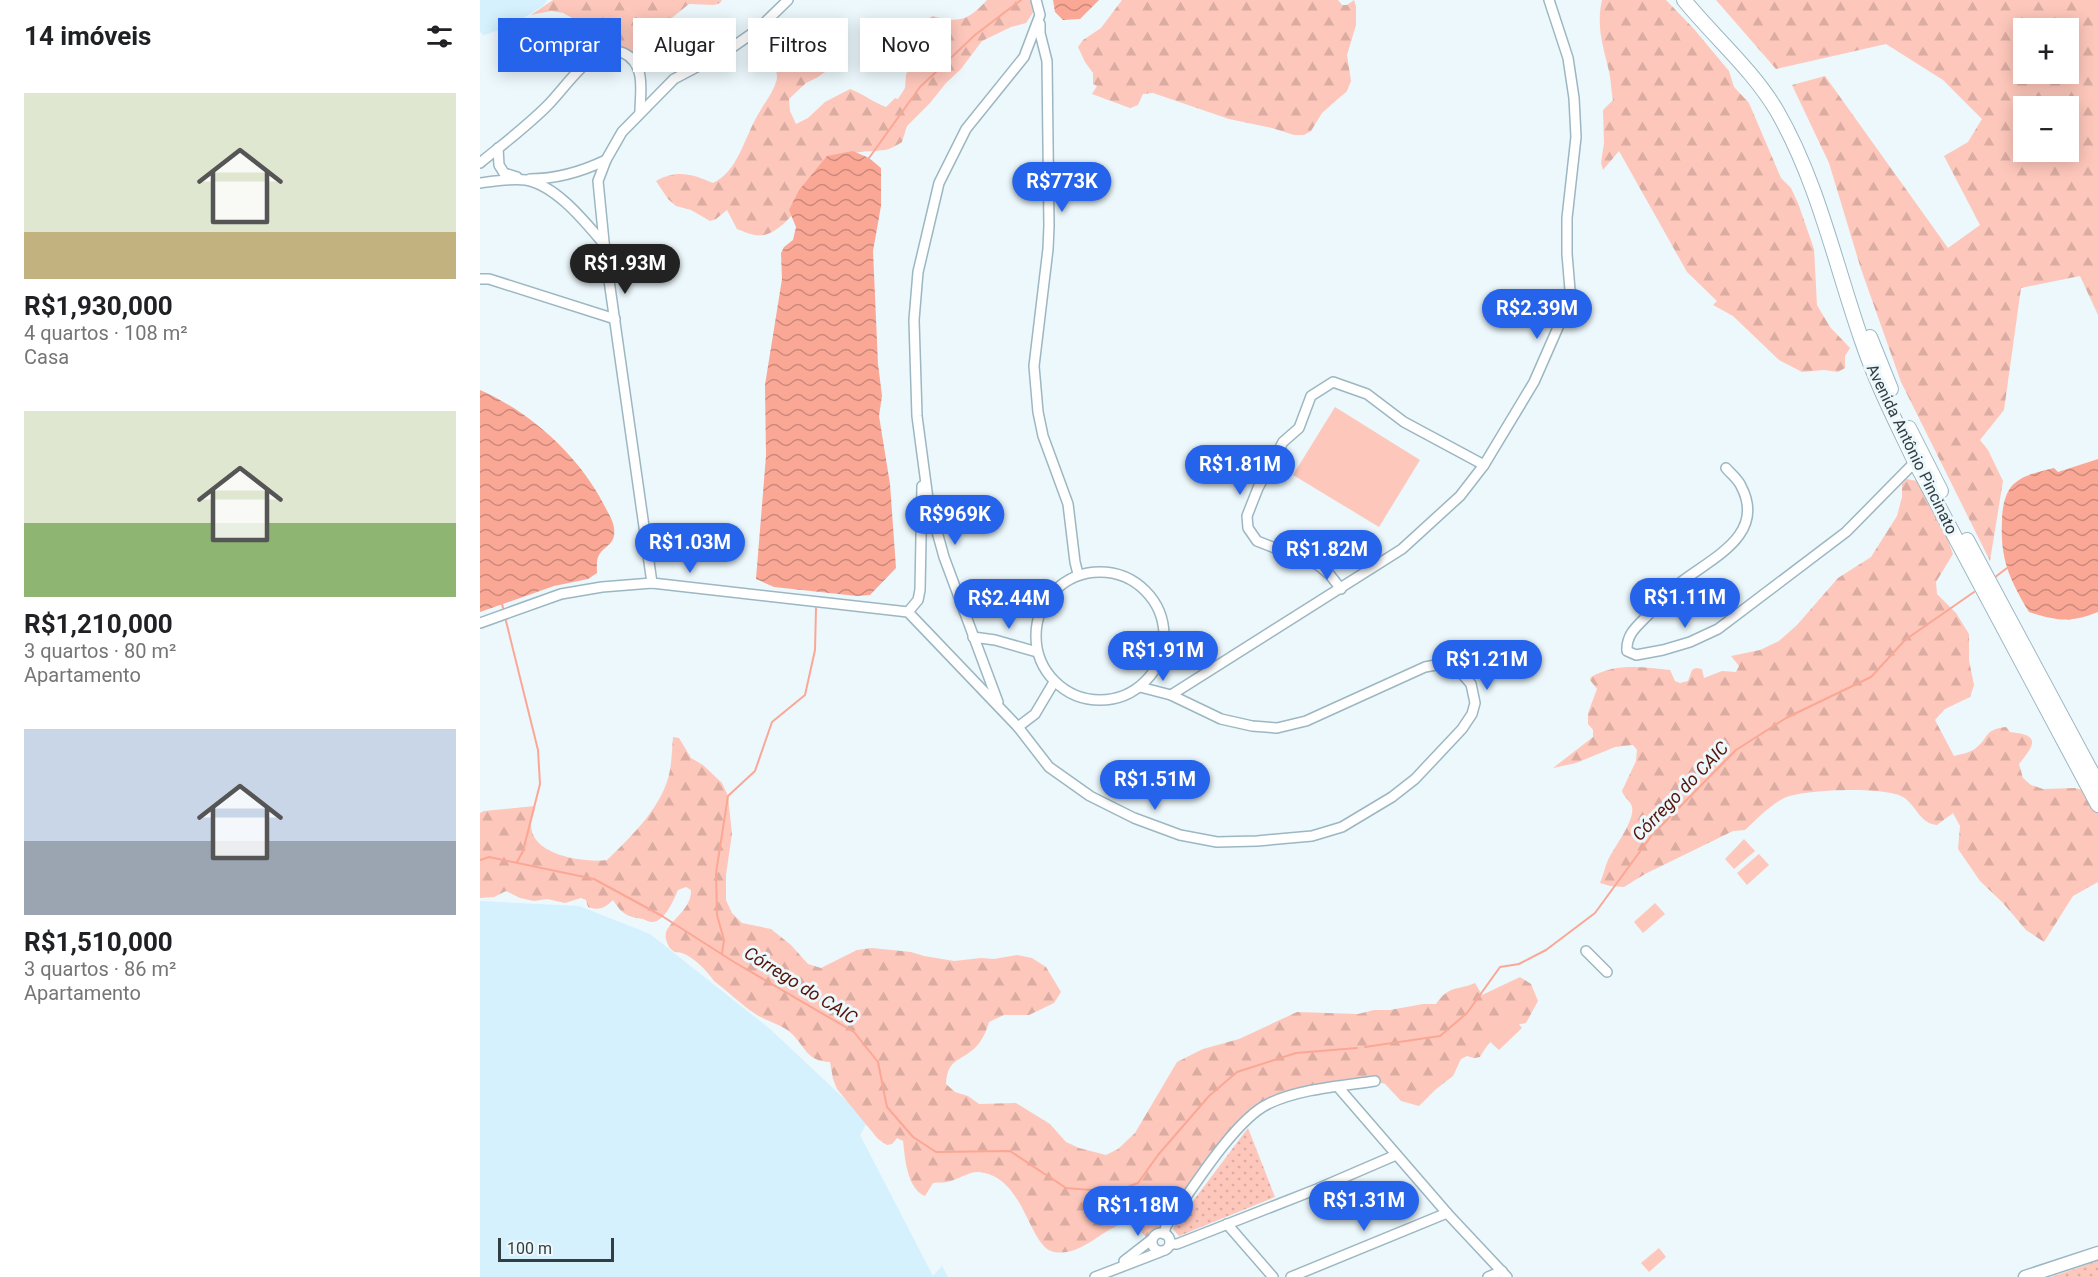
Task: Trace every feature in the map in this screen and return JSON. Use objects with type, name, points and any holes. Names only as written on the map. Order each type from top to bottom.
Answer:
[{"type":"main road","name":"Avenida Antônio Pincinato","points":[[1684,0],[1752,74],[1777,111],[1798,153],[1818,203],[1870,365],[1915,462],[2098,805]]},
{"type":"main road","name":"Avenida Antônio Pincinato","points":[[1695,0],[1768,82],[1789,116],[1825,195],[1871,341],[1894,399],[2098,784]]},
{"type":"main road","points":[[2025,1277],[2098,1253]]},
{"type":"street","points":[[652,583],[604,244],[598,181],[606,160],[622,132],[674,79],[728,51],[757,30],[788,0]]},
{"type":"street","points":[[1036,0],[1040,15],[1040,33],[1047,61],[1048,81],[1048,249],[1034,366],[1040,426],[1068,504],[1078,574]]},
{"type":"street","points":[[1171,695],[1402,549],[1460,496],[1484,465],[1533,382],[1563,316],[1570,290],[1567,218],[1576,137],[1574,98],[1568,58],[1549,0]]},
{"type":"street","points":[[999,707],[944,557],[928,499],[915,384],[915,320],[918,272],[939,183],[966,129],[1024,57],[1040,15]]},
{"type":"street","points":[[1030,44],[1043,47]]},
{"type":"street","points":[[480,164],[547,106],[595,56],[609,50],[615,49],[623,52],[633,61],[640,74],[640,113]]},
{"type":"street","points":[[498,148],[499,165],[504,173],[537,183],[570,206],[604,244]]},
{"type":"street","points":[[480,183],[560,177],[588,169],[606,160]]},
{"type":"street","points":[[480,279],[489,279],[615,319]]},
{"type":"street","points":[[1341,589],[1330,575],[1318,566],[1257,540],[1248,528],[1247,516],[1258,488],[1283,442],[1299,428],[1311,396],[1333,382],[1367,394],[1404,422],[1484,465]]},
{"type":"street","points":[[908,612],[918,600],[920,590],[922,459]]},
{"type":"street","points":[[1726,468],[1741,485],[1748,506],[1748,522],[1733,544],[1675,587],[1633,631],[1626,641],[1627,651],[1636,655],[1663,650],[1690,642],[1718,629],[1846,532],[1915,462]]},
{"type":"street","points":[[1098,571],[1118,573],[1136,582],[1151,596],[1161,614],[1165,634],[1162,654],[1154,672],[1140,687],[1124,696],[1106,700],[1087,699],[1070,693],[1054,682],[1037,652],[1035,633],[1039,614],[1048,597],[1061,583],[1078,574],[1098,571]]},
{"type":"street","points":[[480,623],[561,594],[602,587],[652,583],[908,612],[1018,727],[1049,767],[1090,796],[1134,818],[1180,835],[1217,842],[1312,836],[1342,827],[1392,797],[1415,779],[1451,743],[1472,714],[1475,703],[1471,684],[1457,668],[1441,664],[1425,667],[1306,721],[1278,728],[1252,726],[1221,718],[1171,695],[1140,687]]},
{"type":"street","points":[[973,637],[995,640],[1037,652]]},
{"type":"street","points":[[1018,727],[1035,714],[1054,682]]},
{"type":"street","points":[[1586,951],[1608,973]]},
{"type":"street","points":[[1164,1233],[1204,1172],[1252,1114],[1267,1104],[1289,1096],[1375,1081]]},
{"type":"street","points":[[1338,1087],[1447,1213],[1505,1274]]},
{"type":"street","points":[[1170,1244],[1178,1244],[1396,1155]]},
{"type":"street","points":[[1291,1277],[1447,1213]]},
{"type":"street","points":[[1227,1224],[1273,1277]]},
{"type":"street","points":[[1115,1268],[1155,1235],[1164,1233]]},
{"type":"street","points":[[1095,1277],[1166,1250],[1170,1244],[1169,1238],[1164,1233]]},
{"type":"street","points":[[1151,1240],[1152,1247],[1160,1252]]},
{"type":"street","points":[[1488,1277],[1505,1274]]},
{"type":"shaded area","points":[[480,0],[547,0],[544,5],[524,18],[498,18],[498,30],[484,35],[480,32]]},
{"type":"shaded area","points":[[480,901],[579,906],[650,934],[770,1029],[868,1121],[860,1135],[933,1276],[942,1266],[948,1277],[480,1277]]},
{"type":"green space","points":[[553,0],[722,0],[714,5],[689,4],[672,18],[633,18],[633,55],[621,51],[621,18],[572,18],[563,13],[551,11],[531,15]]},
{"type":"green space","points":[[987,0],[1035,0],[1034,11],[1026,23],[1011,27],[982,41],[961,69],[907,126],[902,142],[887,149],[855,153],[839,159],[794,213],[774,231],[757,235],[737,229],[727,210],[710,221],[691,210],[676,206],[668,199],[656,181],[678,174],[691,175],[713,183],[721,178],[739,155],[777,80],[776,72],[825,72],[806,83],[789,99],[790,111],[796,124],[808,118],[825,102],[850,89],[886,107],[895,98],[898,99],[905,88],[907,72],[951,72],[951,20],[969,16]]},
{"type":"green space","points":[[1122,0],[1338,0],[1342,5],[1347,5],[1354,0],[1356,25],[1347,55],[1351,81],[1347,91],[1322,113],[1311,131],[1304,135],[1294,135],[1229,119],[1153,93],[1143,94],[1138,105],[1130,108],[1092,94],[1097,86],[1093,84],[1093,73],[1078,47],[1083,40],[1101,28]]},
{"type":"green space","points":[[1602,0],[1666,0],[1729,71],[1734,87],[1749,103],[1781,178],[1791,188],[1798,203],[1814,249],[1817,305],[1830,327],[1850,348],[1845,356],[1845,368],[1838,372],[1824,370],[1802,372],[1779,360],[1733,316],[1713,305],[1717,301],[1687,272],[1619,151],[1603,170],[1601,163],[1604,143],[1603,110],[1613,100],[1600,27]]},
{"type":"green space","points":[[1716,0],[2098,0],[2098,315],[2080,276],[2021,288],[2004,410],[1980,440],[1988,450],[2003,481],[1990,561],[1901,382],[1861,269],[1829,163],[1792,85],[1825,76],[1948,248],[1980,225],[1944,156],[1968,142],[1982,119],[1943,80],[1886,44],[1776,69]]},
{"type":"green space","points":[[1335,407],[1420,460],[1379,527],[1293,475]]},
{"type":"green space","points":[[1907,479],[1917,481],[1923,489],[1946,535],[1953,554],[1936,582],[1937,594],[1956,613],[1969,634],[1969,660],[1974,685],[1970,697],[1945,709],[1935,720],[1954,756],[1974,750],[1990,732],[1999,728],[2006,727],[2010,732],[2027,735],[2032,742],[2029,751],[2019,764],[2023,778],[2031,785],[2043,789],[2075,788],[2091,792],[2098,808],[2098,882],[2073,896],[2044,942],[2026,930],[1980,881],[1958,849],[1960,826],[1953,813],[1937,825],[1931,824],[1922,818],[1903,797],[1880,791],[1844,790],[1808,792],[1784,798],[1745,830],[1733,831],[1645,874],[1624,887],[1600,883],[1608,860],[1632,813],[1632,807],[1622,791],[1636,761],[1637,750],[1633,745],[1615,747],[1576,763],[1553,768],[1593,737],[1593,730],[1588,724],[1588,713],[1597,689],[1590,680],[1591,677],[1620,668],[1649,668],[1670,670],[1675,681],[1680,683],[1688,681],[1692,670],[1696,668],[1702,669],[1704,678],[1722,671],[1736,672],[1739,666],[1731,656],[1760,650],[1779,641],[1797,625],[1838,578],[1871,557],[1897,516],[1902,497],[1902,484]]},
{"type":"green space","points":[[673,737],[679,738],[691,758],[703,765],[722,783],[728,796],[732,834],[726,875],[726,900],[732,913],[742,923],[771,929],[791,945],[808,964],[821,968],[857,950],[872,948],[911,952],[954,961],[994,959],[1017,955],[1032,958],[1046,967],[1061,992],[1054,1003],[1029,1015],[1004,1015],[989,1022],[977,1045],[952,1065],[946,1084],[955,1092],[968,1096],[979,1104],[1016,1103],[1050,1124],[1066,1142],[1079,1148],[1106,1155],[1118,1149],[1135,1133],[1177,1062],[1203,1049],[1239,1039],[1297,1012],[1358,1014],[1374,1010],[1436,1004],[1445,993],[1454,989],[1475,983],[1482,995],[1520,977],[1531,984],[1538,1001],[1526,1023],[1511,1027],[1499,1034],[1480,1057],[1467,1056],[1461,1059],[1453,1076],[1419,1106],[1401,1101],[1385,1084],[1373,1080],[1333,1083],[1254,1112],[1239,1135],[1199,1172],[1160,1235],[1153,1238],[1146,1237],[1142,1233],[1139,1222],[1128,1222],[1118,1225],[1077,1249],[1054,1252],[1045,1247],[1038,1238],[1016,1197],[994,1176],[974,1172],[951,1181],[933,1183],[925,1196],[919,1192],[914,1187],[908,1172],[903,1141],[897,1138],[892,1144],[887,1145],[878,1139],[837,1089],[830,1062],[811,1056],[787,1030],[758,1016],[714,981],[696,961],[672,950],[667,942],[666,933],[687,905],[691,890],[686,887],[678,890],[665,914],[652,922],[625,914],[613,900],[604,907],[595,909],[588,907],[586,900],[581,898],[565,903],[547,899],[534,901],[520,898],[506,891],[494,897],[480,898],[480,813],[535,806],[531,824],[533,835],[539,844],[560,855],[586,860],[607,860],[646,819],[661,795],[670,770]]},
{"type":"green space","points":[[1744,839],[1755,851],[1734,869],[1725,859]]},
{"type":"green space","points":[[1759,854],[1769,865],[1747,885],[1737,873]]},
{"type":"green space","points":[[1655,903],[1665,914],[1643,933],[1634,922]]},
{"type":"green space","points":[[1511,1015],[1522,1028],[1499,1050],[1487,1039]]},
{"type":"green space","points":[[1248,1128],[1275,1197],[1179,1236],[1173,1229],[1175,1225]]},
{"type":"green space","points":[[1659,1248],[1666,1257],[1649,1272],[1641,1263]]},
{"type":"green space","points":[[2098,1261],[2098,1277],[2051,1277]]},
{"type":"water","points":[[1053,0],[1099,0],[1080,19],[1063,20],[1055,12]]},
{"type":"water","points":[[853,151],[869,158],[881,168],[881,206],[873,251],[878,364],[882,396],[879,416],[890,484],[896,568],[870,595],[857,596],[774,587],[756,579],[766,456],[765,385],[782,279],[781,253],[784,247],[793,240],[796,227],[789,210],[799,190],[827,156]]},
{"type":"water","points":[[480,390],[517,410],[566,452],[593,485],[611,519],[614,534],[612,541],[598,557],[597,573],[588,579],[554,586],[480,612]]},
{"type":"water","points":[[2098,459],[2098,612],[2064,620],[2029,612],[2016,590],[2005,558],[2002,517],[2007,493],[2013,485],[2029,475],[2054,468],[2058,472]]},
{"type":"waterway","points":[[869,158],[920,87],[975,35],[1021,0]]},
{"type":"waterway","points":[[1994,578],[2007,568]]},
{"type":"waterway","name":"Córrego do CAIC","points":[[1365,1047],[1440,1036],[1467,1013],[1500,967],[1519,964],[1546,950],[1595,913],[1652,835],[1736,750],[1786,718],[1871,677],[1905,640],[1974,592]]},
{"type":"waterway","points":[[502,604],[503,608]]},
{"type":"waterway","points":[[722,954],[724,940],[717,915],[716,873],[728,796],[755,771],[772,722],[805,695],[815,650],[816,608]]},
{"type":"waterway","points":[[506,621],[538,750],[540,784],[523,851],[517,862]]},
{"type":"waterway","name":"Córrego do CAIC","points":[[480,860],[489,857],[594,879],[662,916],[734,962],[854,1032],[878,1062],[887,1107],[913,1137],[936,1152],[1010,1151],[1066,1188],[1114,1192],[1138,1183],[1158,1155],[1209,1096],[1237,1072],[1296,1053],[1357,1048]]}]
